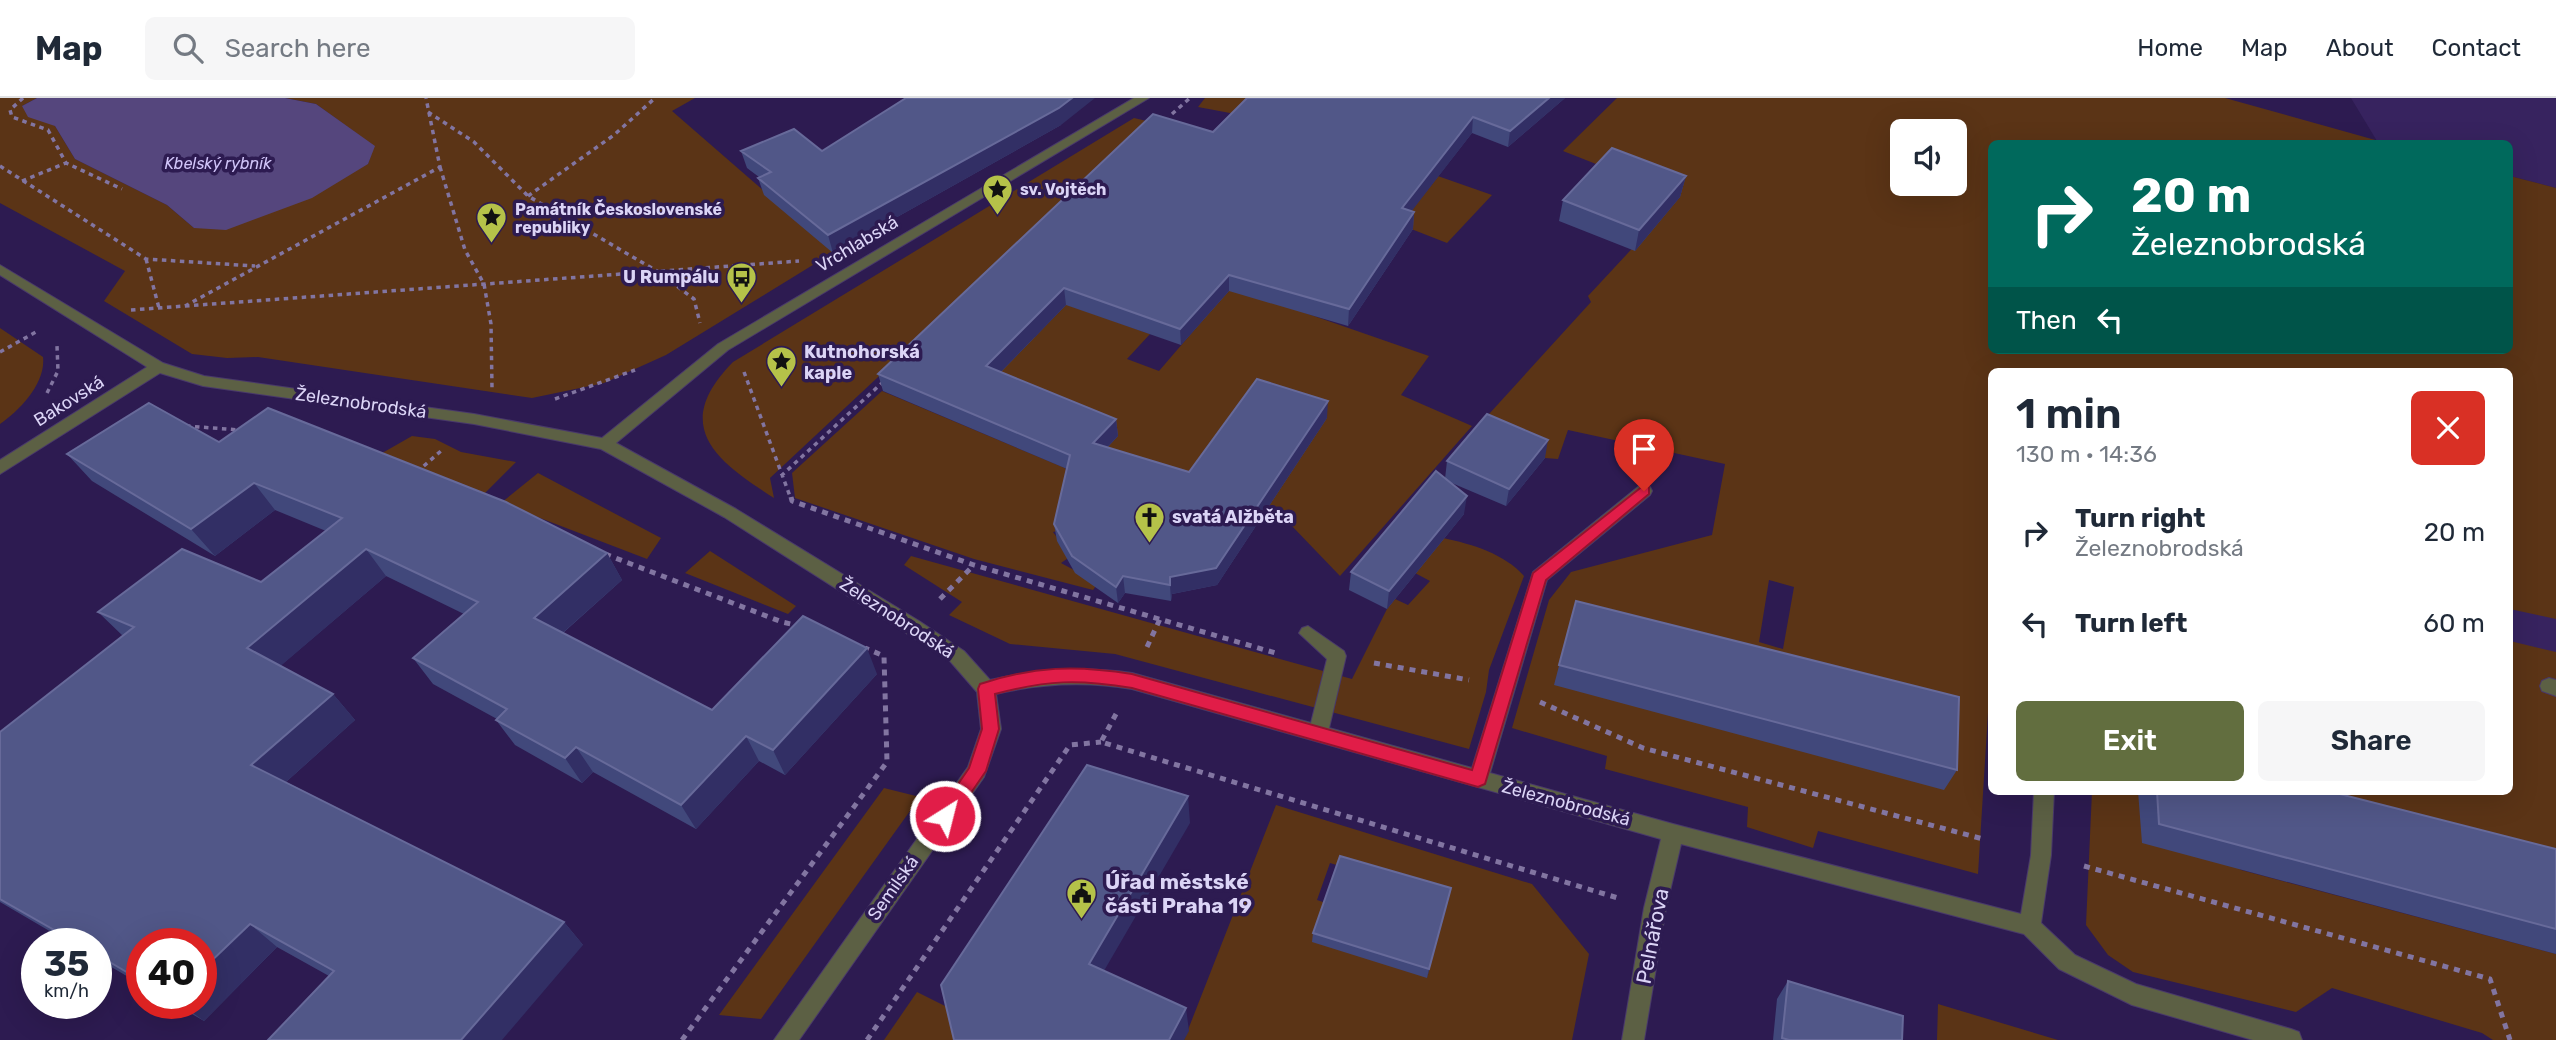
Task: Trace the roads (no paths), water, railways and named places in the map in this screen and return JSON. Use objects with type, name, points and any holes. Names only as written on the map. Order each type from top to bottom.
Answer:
[{"type":"street","name":"Vrchlabská","points":[[605,444],[723,347],[1143,98]]},
{"type":"street","name":"Železnobrodská","points":[[0,269],[158,366],[203,382],[474,419],[605,444],[730,513],[913,626],[957,656],[986,689],[1036,676],[1085,673],[1132,681],[1673,833],[2030,926],[2067,962],[2132,994],[2291,1040]]},
{"type":"street","name":"Bakovská","points":[[0,468],[158,366]]},
{"type":"street","points":[[1478,779],[1539,577],[1644,491]]},
{"type":"street","points":[[1308,633],[1338,656],[1318,734]]},
{"type":"street","name":"Semilská","points":[[785,1040],[977,771],[991,729],[986,689]]},
{"type":"street","points":[[2030,926],[2041,855],[2044,795]]},
{"type":"street","name":"Pelnářova","points":[[1633,1040],[1656,908],[1673,833]]},
{"type":"water","name":"Kbelský rybník","points":[[37,98],[285,98],[316,104],[375,146],[368,164],[312,198],[226,230],[194,228],[167,205],[75,159],[55,126],[28,117],[22,106]]},
{"type":"place","name":"sv. Vojtěch","points":[[997,216]]},
{"type":"place","name":"Památník Československé republiky","points":[[492,245]]},
{"type":"place","name":"U Rumpálu","points":[[742,304]]},
{"type":"place","name":"Kutnohorská kaple","points":[[781,389]]},
{"type":"place","name":"svatá Alžběta","points":[[1149,544]]},
{"type":"place","name":"Úřad městské části Praha 19","points":[[1082,920]]}]
